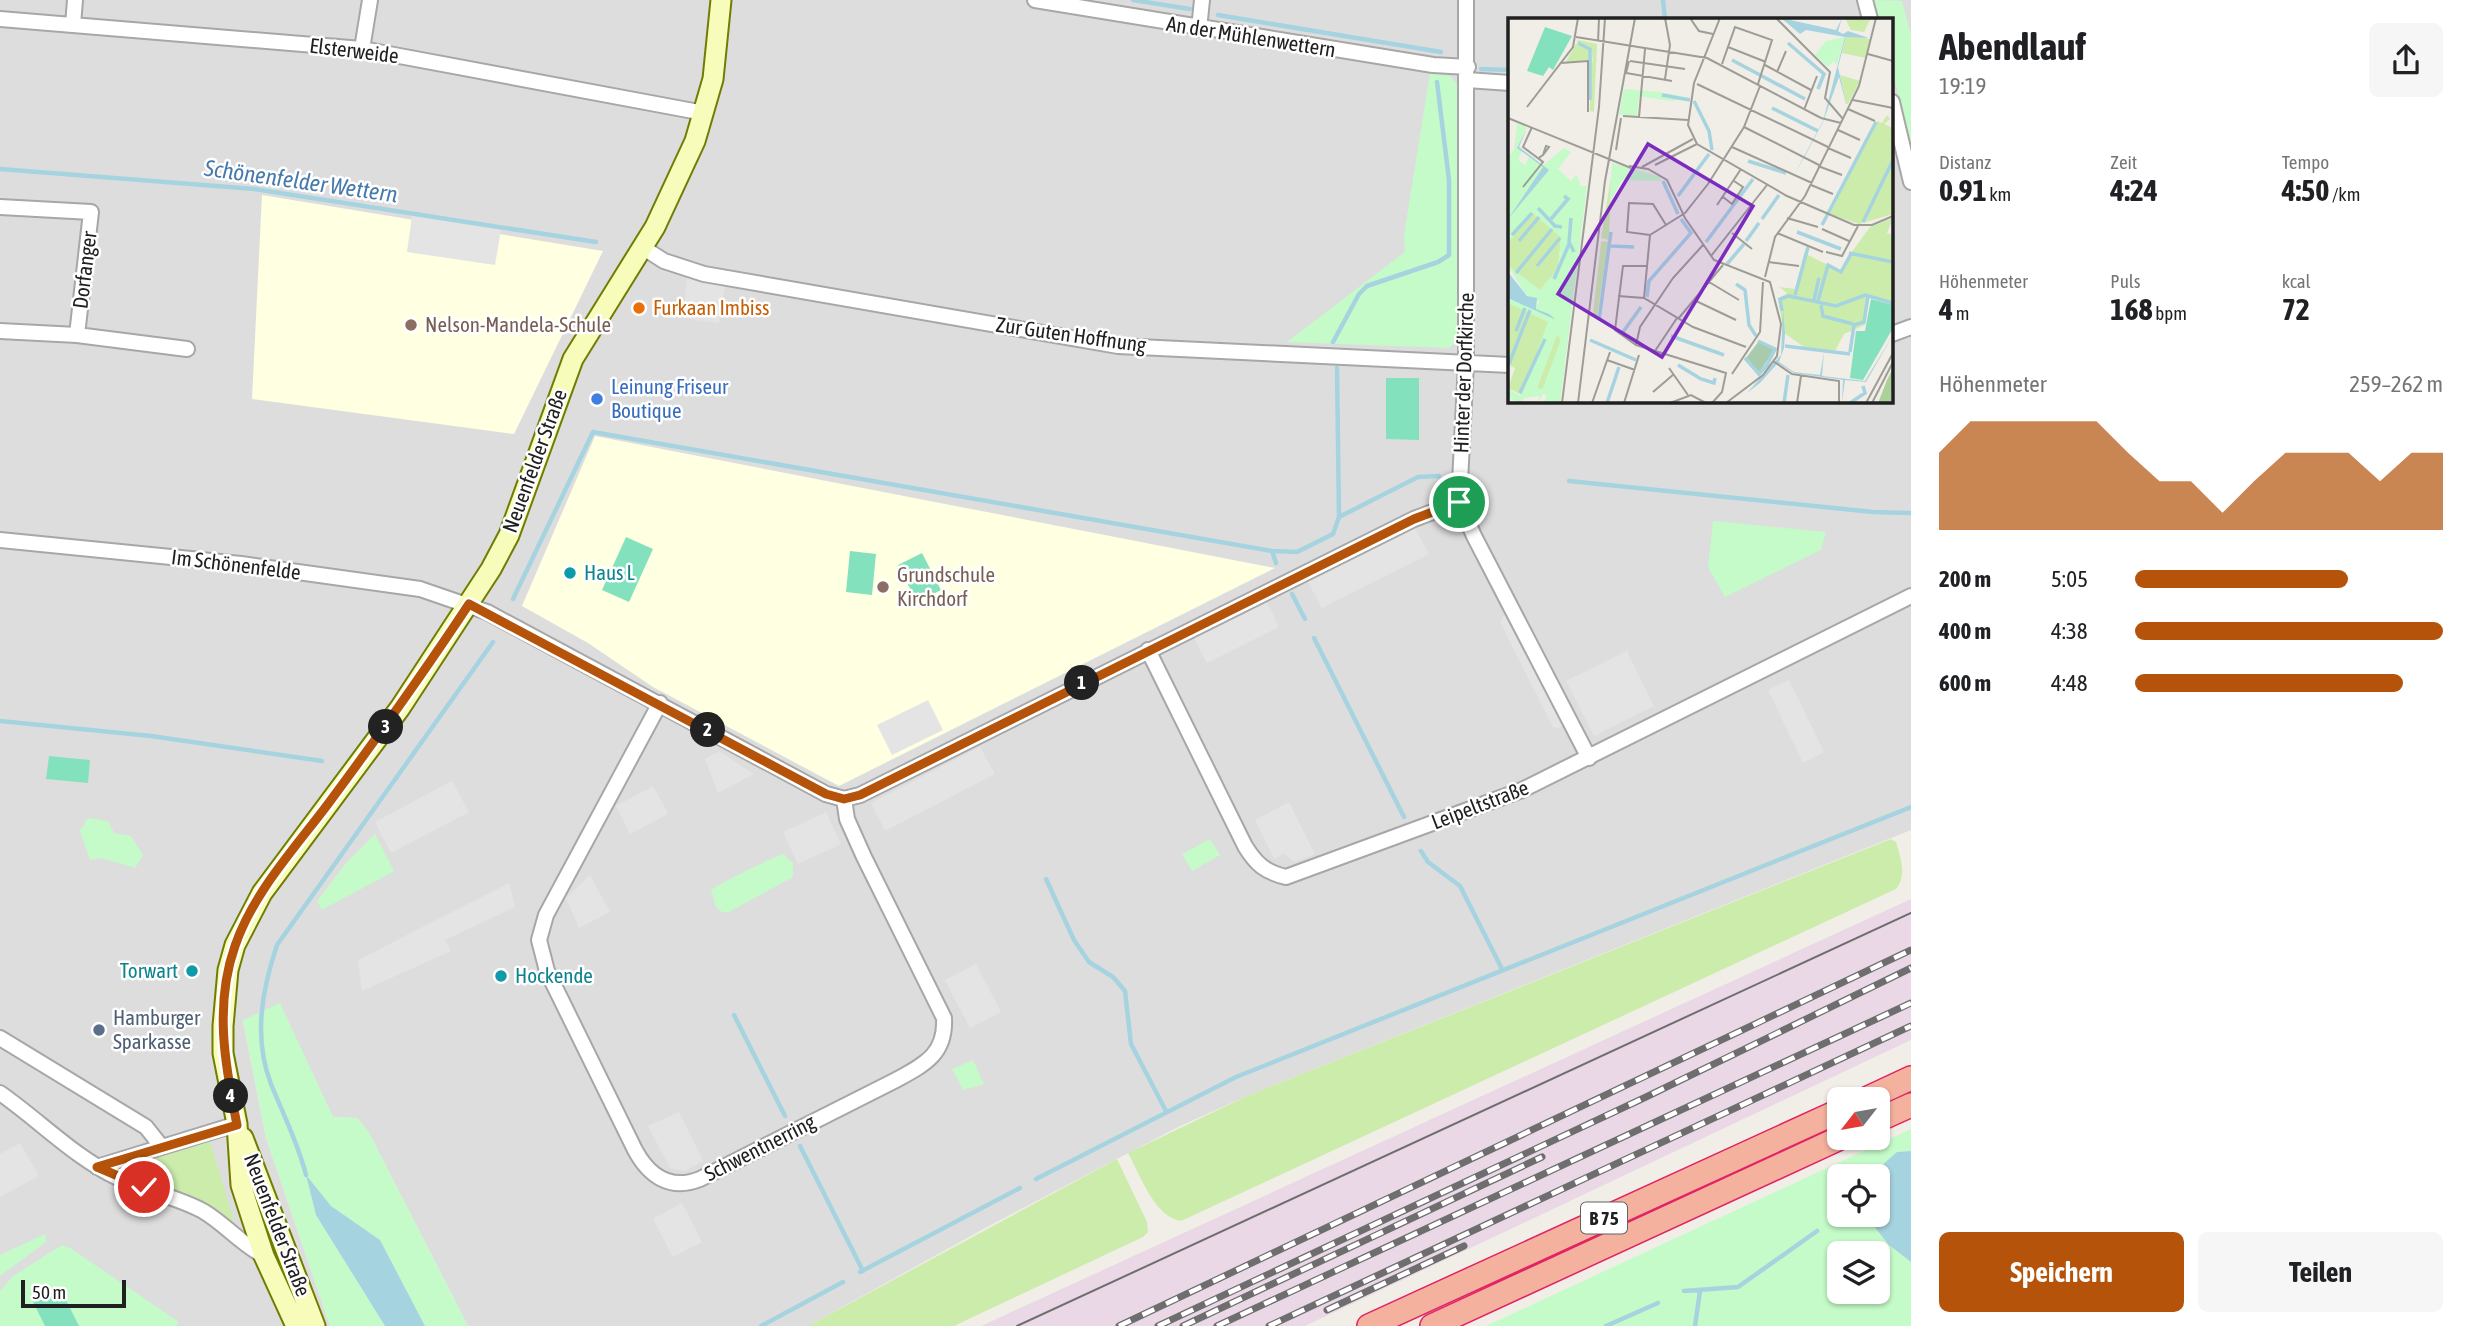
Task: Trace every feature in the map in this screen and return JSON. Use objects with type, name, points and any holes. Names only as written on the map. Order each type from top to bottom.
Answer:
[{"type":"highway","points":[[1890,1088],[1911,1078]]},
{"type":"highway","points":[[1890,1115],[1911,1105]]},
{"type":"highway","name":"B 75","points":[[1369,1326],[1827,1116]]},
{"type":"highway","name":"B 75","points":[[1432,1326],[1827,1144]]},
{"type":"main road","name":"Neuenfelder Straße","points":[[296,1326],[264,1256],[241,1185],[237,1125],[223,1053],[228,970],[235,945],[262,892],[400,708],[469,604],[509,534],[573,359],[642,247],[681,174],[704,113],[716,58],[721,0]]},
{"type":"main road","name":"Neuenfelder Straße","points":[[237,1125],[315,1326]]},
{"type":"street","points":[[73,25],[75,0]]},
{"type":"street","points":[[362,50],[370,0]]},
{"type":"street","name":"An der Mühlenwettern","points":[[1035,0],[1199,29],[1433,65],[1508,83]]},
{"type":"street","points":[[1199,29],[1202,0]]},
{"type":"street","name":"Hinter der Dorfkirche","points":[[1466,0],[1466,363],[1459,502],[1589,758]]},
{"type":"street","points":[[1864,0],[1870,18]]},
{"type":"street","name":"Elsterweide","points":[[0,19],[362,50],[704,113]]},
{"type":"street","points":[[1894,112],[1911,182]]},
{"type":"street","name":"Dorfanger","points":[[0,207],[92,212],[77,335]]},
{"type":"street","name":"Zur Guten Hoffnung","points":[[642,247],[664,261],[704,274],[1118,345],[1508,365]]},
{"type":"street","points":[[1894,333],[1911,327]]},
{"type":"street","name":"Dorfanger","points":[[0,331],[77,335],[187,349]]},
{"type":"street","points":[[844,799],[860,795],[1414,519],[1459,502]]},
{"type":"street","name":"Im Schönenfelde","points":[[0,540],[241,564],[420,589],[469,604],[660,703],[826,794],[844,799]]},
{"type":"street","name":"Leipeltstraße","points":[[1148,650],[1255,863],[1270,874],[1286,877],[1522,790],[1911,596]]},
{"type":"street","name":"Schwentnerring","points":[[660,703],[545,915],[538,940],[540,955],[643,1166],[655,1176],[672,1183],[695,1181],[928,1062],[945,1035],[944,1018],[864,857],[847,819],[844,799]]},
{"type":"street","points":[[0,1038],[146,1127],[161,1146]]},
{"type":"street","points":[[0,1093],[97,1167],[120,1179],[184,1201],[223,1223],[251,1249],[264,1256]]},
{"type":"street","points":[[97,1167],[237,1125]]},
{"type":"shaded area","points":[[0,0],[1911,0],[1911,830],[1247,1096],[1178,1127],[987,1227],[808,1326],[468,1326],[368,1131],[357,1118],[333,1117],[279,1004],[243,1021],[266,1138],[330,1326],[0,1326]]},
{"type":"shaded area","name":"Nelson-Mandela-Schule","points":[[262,195],[603,251],[514,434],[252,399]]},
{"type":"shaded area","points":[[412,216],[501,230],[495,265],[407,252]]},
{"type":"shaded area","points":[[687,278],[725,285],[719,323],[683,318]]},
{"type":"shaded area","name":"Grundschule Kirchdorf","points":[[595,436],[1275,568],[839,786],[653,687],[588,643],[522,606]]},
{"type":"shaded area","points":[[1415,528],[1429,554],[1322,608],[1308,582]]},
{"type":"shaded area","points":[[1267,602],[1279,627],[1207,663],[1194,638]]},
{"type":"shaded area","points":[[1507,611],[1563,724],[1559,729],[1553,727],[1500,622]]},
{"type":"shaded area","points":[[1627,651],[1654,706],[1594,736],[1566,681]]},
{"type":"shaded area","points":[[1789,680],[1824,752],[1803,763],[1768,690]]},
{"type":"shaded area","points":[[928,700],[943,730],[892,755],[877,725]]},
{"type":"shaded area","points":[[980,747],[995,774],[885,831],[871,803]]},
{"type":"shaded area","points":[[719,751],[754,774],[718,793],[705,759]]},
{"type":"shaded area","points":[[452,781],[469,812],[391,853],[375,822]]},
{"type":"shaded area","points":[[653,786],[668,814],[630,834],[616,806]]},
{"type":"shaded area","points":[[1289,802],[1315,854],[1294,862],[1284,853],[1274,859],[1255,820]]},
{"type":"shaded area","points":[[826,812],[841,844],[798,864],[783,832]]},
{"type":"shaded area","points":[[590,875],[610,912],[579,928],[566,898]]},
{"type":"shaded area","points":[[509,883],[515,907],[445,940],[451,951],[362,991],[358,960]]},
{"type":"shaded area","points":[[1911,899],[1911,1040],[1305,1326],[981,1326]]},
{"type":"shaded area","points":[[976,964],[1001,1012],[970,1028],[945,980]]},
{"type":"shaded area","points":[[679,1112],[703,1161],[685,1171],[670,1168],[648,1126]]},
{"type":"shaded area","points":[[20,1143],[39,1176],[0,1197],[0,1154]]},
{"type":"shaded area","points":[[682,1203],[702,1242],[673,1257],[653,1219]]},
{"type":"green space","points":[[1874,0],[1902,1],[1911,35],[1911,145],[1894,77],[1894,18],[1879,18]]},
{"type":"green space","points":[[1430,73],[1450,76],[1460,88],[1458,339],[1449,348],[1287,342],[1405,252],[1404,235]]},
{"type":"green space","points":[[1386,378],[1419,378],[1419,440],[1386,439]]},
{"type":"green space","points":[[1713,521],[1826,532],[1821,550],[1725,597],[1708,567]]},
{"type":"green space","points":[[626,537],[653,549],[629,602],[602,590]]},
{"type":"green space","points":[[850,551],[876,554],[872,595],[846,592]]},
{"type":"green space","points":[[922,553],[941,590],[917,602],[898,565]]},
{"type":"green space","points":[[49,756],[90,760],[88,783],[46,779]]},
{"type":"green space","points":[[88,818],[108,821],[114,833],[131,836],[143,855],[135,868],[102,858],[90,860],[80,831]]},
{"type":"green space","points":[[375,834],[394,871],[322,910],[317,901],[347,862]]},
{"type":"green space","points":[[1210,839],[1220,855],[1192,871],[1182,854]]},
{"type":"green space","points":[[1891,839],[1896,842],[1902,867],[1896,889],[1181,1221],[1163,1212],[1143,1183],[1128,1153],[1247,1096]]},
{"type":"green space","points":[[783,854],[793,863],[793,877],[729,912],[722,912],[716,907],[711,890]]},
{"type":"green space","points":[[280,1003],[333,1117],[357,1118],[368,1131],[468,1326],[425,1326],[380,1240],[331,1206],[307,1177],[316,1215],[385,1326],[330,1326],[266,1138],[243,1020]]},
{"type":"green space","points":[[973,1060],[984,1084],[963,1090],[952,1069]]},
{"type":"green space","points":[[1911,1129],[1911,1151],[1897,1152],[1884,1164],[1835,1164],[1866,1150],[1890,1150],[1890,1139]]},
{"type":"green space","points":[[210,1142],[234,1220],[230,1223],[191,1196],[136,1178],[131,1165]]},
{"type":"green space","points":[[1117,1159],[1147,1222],[1148,1232],[1143,1237],[954,1326],[808,1326]]},
{"type":"green space","points":[[1827,1168],[1827,1227],[1875,1227],[1886,1241],[1827,1241],[1827,1304],[1890,1304],[1890,1246],[1911,1262],[1911,1326],[1486,1326]]},
{"type":"green space","points":[[45,1234],[46,1242],[0,1276],[0,1255]]},
{"type":"green space","points":[[62,1245],[179,1322],[176,1326],[0,1326],[0,1291],[13,1276]]},
{"type":"green space","points":[[60,1288],[79,1326],[45,1326],[33,1302]]},
{"type":"water","points":[[1911,1151],[1911,1262],[1890,1246],[1890,1241],[1886,1241],[1875,1227],[1890,1227],[1890,1164],[1883,1164],[1897,1152]]},
{"type":"water","points":[[306,1175],[331,1206],[380,1240],[425,1326],[385,1326],[316,1215]]},
{"type":"waterway","points":[[1133,0],[1190,9]]},
{"type":"waterway","points":[[1663,0],[1665,18]]},
{"type":"waterway","points":[[1218,15],[1441,52]]},
{"type":"waterway","points":[[1481,69],[1508,70]]},
{"type":"waterway","points":[[1333,342],[1359,294],[1367,286],[1438,262],[1449,255],[1449,180],[1437,82]]},
{"type":"waterway","name":"Schönenfelder Wettern","points":[[0,169],[254,189],[596,242]]},
{"type":"waterway","points":[[1337,368],[1339,517]]},
{"type":"waterway","points":[[513,599],[593,432],[1272,551],[1297,552],[1333,534],[1339,517],[1418,477],[1439,476]]},
{"type":"waterway","points":[[1569,481],[1873,512],[1910,513]]},
{"type":"waterway","points":[[1272,551],[1276,563]]},
{"type":"waterway","points":[[1292,594],[1305,619]]},
{"type":"waterway","points":[[1314,638],[1404,817]]},
{"type":"waterway","points":[[306,1175],[295,1140],[271,1084],[262,1049],[264,996],[277,945],[493,642]]},
{"type":"waterway","points":[[0,721],[151,736],[322,761]]},
{"type":"waterway","points":[[1036,1179],[1236,1077],[1911,807]]},
{"type":"waterway","points":[[1421,851],[1428,862],[1460,886],[1502,969]]},
{"type":"waterway","points":[[1046,879],[1074,940],[1089,962],[1113,977],[1125,991],[1131,1044],[1166,1111]]},
{"type":"waterway","points":[[734,1015],[785,1116]]},
{"type":"waterway","points":[[800,1146],[863,1271]]},
{"type":"waterway","points":[[860,1272],[1020,1188]]},
{"type":"waterway","points":[[1684,1291],[1738,1287],[1817,1231]]},
{"type":"waterway","points":[[761,1326],[843,1282]]},
{"type":"waterway","points":[[1695,1326],[1700,1291]]},
{"type":"waterway","points":[[1606,1326],[1658,1303]]},
{"type":"tram line","points":[[1017,1326],[1911,913]]},
{"type":"railway","points":[[1119,1326],[1911,950]]},
{"type":"railway","points":[[1158,1326],[1646,1097],[1911,968]]},
{"type":"railway","points":[[1217,1326],[1911,1003]]},
{"type":"railway","points":[[1269,1326],[1911,1026]]},
{"type":"railway","points":[[1183,1326],[1542,1157]]},
{"type":"railway","points":[[1327,1310],[1464,1246]]},
{"type":"place","name":"Furkaan Imbiss","points":[[639,308]]},
{"type":"place","name":"Nelson-Mandela-Schule","points":[[411,325]]},
{"type":"place","name":"Leinung Friseur Boutique","points":[[597,399]]},
{"type":"place","name":"Haus L","points":[[570,573]]},
{"type":"place","name":"Grundschule Kirchdorf","points":[[883,587]]},
{"type":"place","name":"Torwart","points":[[192,971]]},
{"type":"place","name":"Hockende","points":[[501,976]]},
{"type":"place","name":"Hamburger Sparkasse","points":[[99,1030]]},
{"type":"route","points":[[144,1187],[97,1167],[237,1125],[223,1053],[228,970],[235,945],[262,892],[400,708],[469,604],[660,703],[826,794],[844,799],[860,795],[1414,519],[1459,502]]}]
